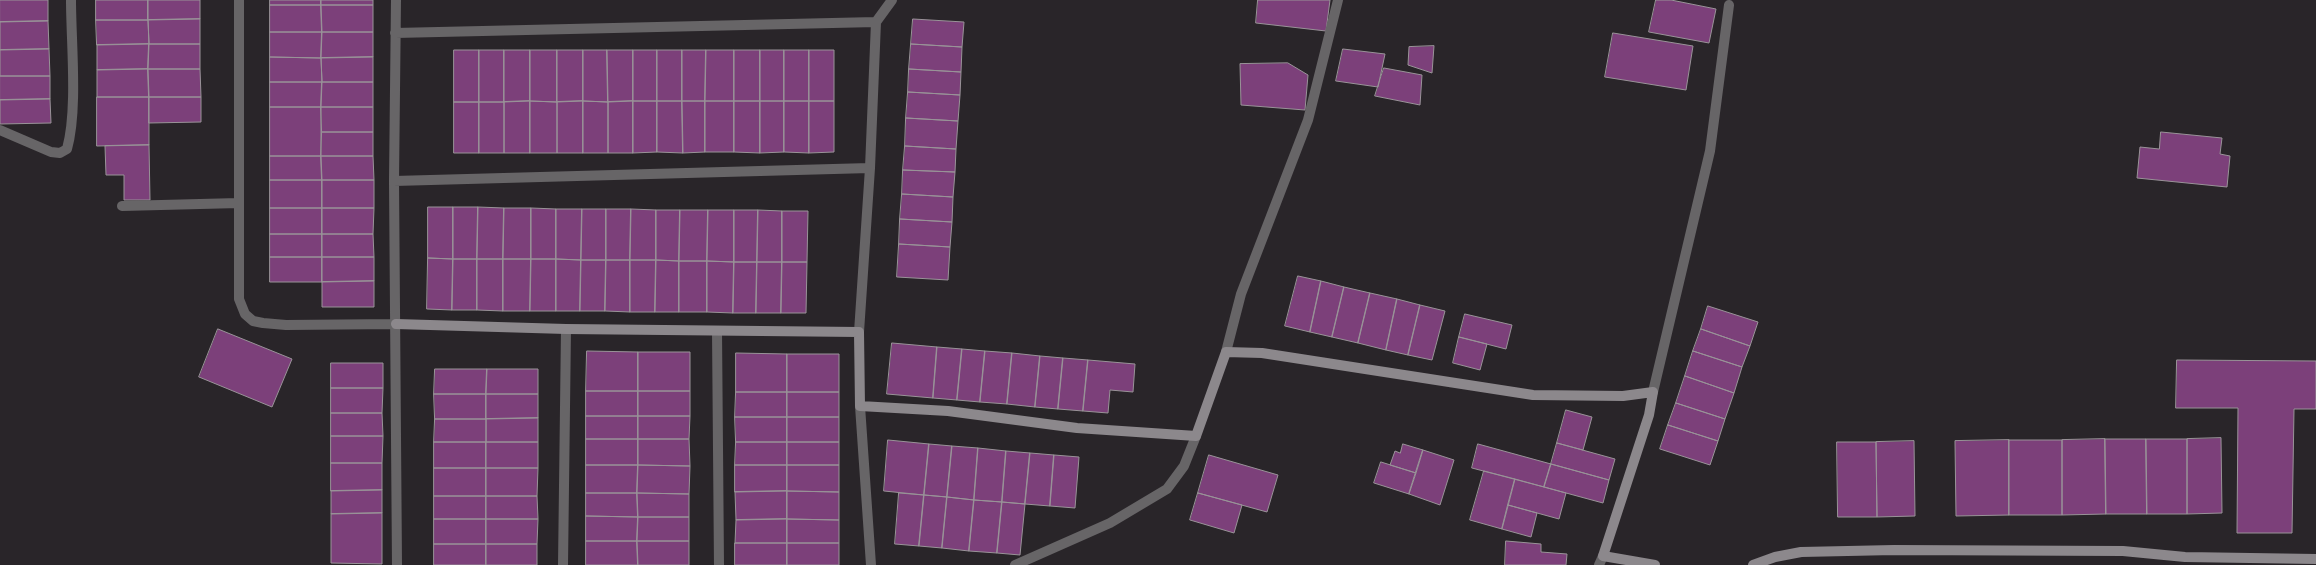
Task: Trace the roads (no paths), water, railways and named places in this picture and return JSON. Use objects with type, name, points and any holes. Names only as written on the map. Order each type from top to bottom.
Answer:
[{"type":"street","points":[[0,130],[51,152],[60,152],[67,149],[72,89],[70,0]]},
{"type":"street","points":[[239,0],[239,299],[241,307],[253,321],[286,325],[396,324],[566,329],[859,332]]},
{"type":"street","points":[[396,0],[394,181],[397,565]]},
{"type":"street","points":[[871,565],[860,406],[859,332],[870,168],[876,22],[892,0]]},
{"type":"street","points":[[1015,565],[1110,523],[1167,489],[1184,466],[1226,352],[1241,294],[1308,120],[1338,0]]},
{"type":"street","points":[[1655,565],[1601,560],[1649,416],[1653,392],[1710,151],[1729,5]]},
{"type":"street","points":[[395,33],[876,22]]},
{"type":"street","points":[[394,181],[870,168]]},
{"type":"street","points":[[122,206],[239,203]]},
{"type":"street","points":[[563,565],[566,329]]},
{"type":"street","points":[[717,330],[719,565]]},
{"type":"street","points":[[1226,352],[1262,353],[1533,395],[1623,396],[1653,392]]},
{"type":"street","points":[[860,406],[948,411],[1077,428],[1196,436]]},
{"type":"street","points":[[1753,565],[1775,557],[1802,552],[1894,550],[2123,551],[2185,557],[2316,559]]}]
